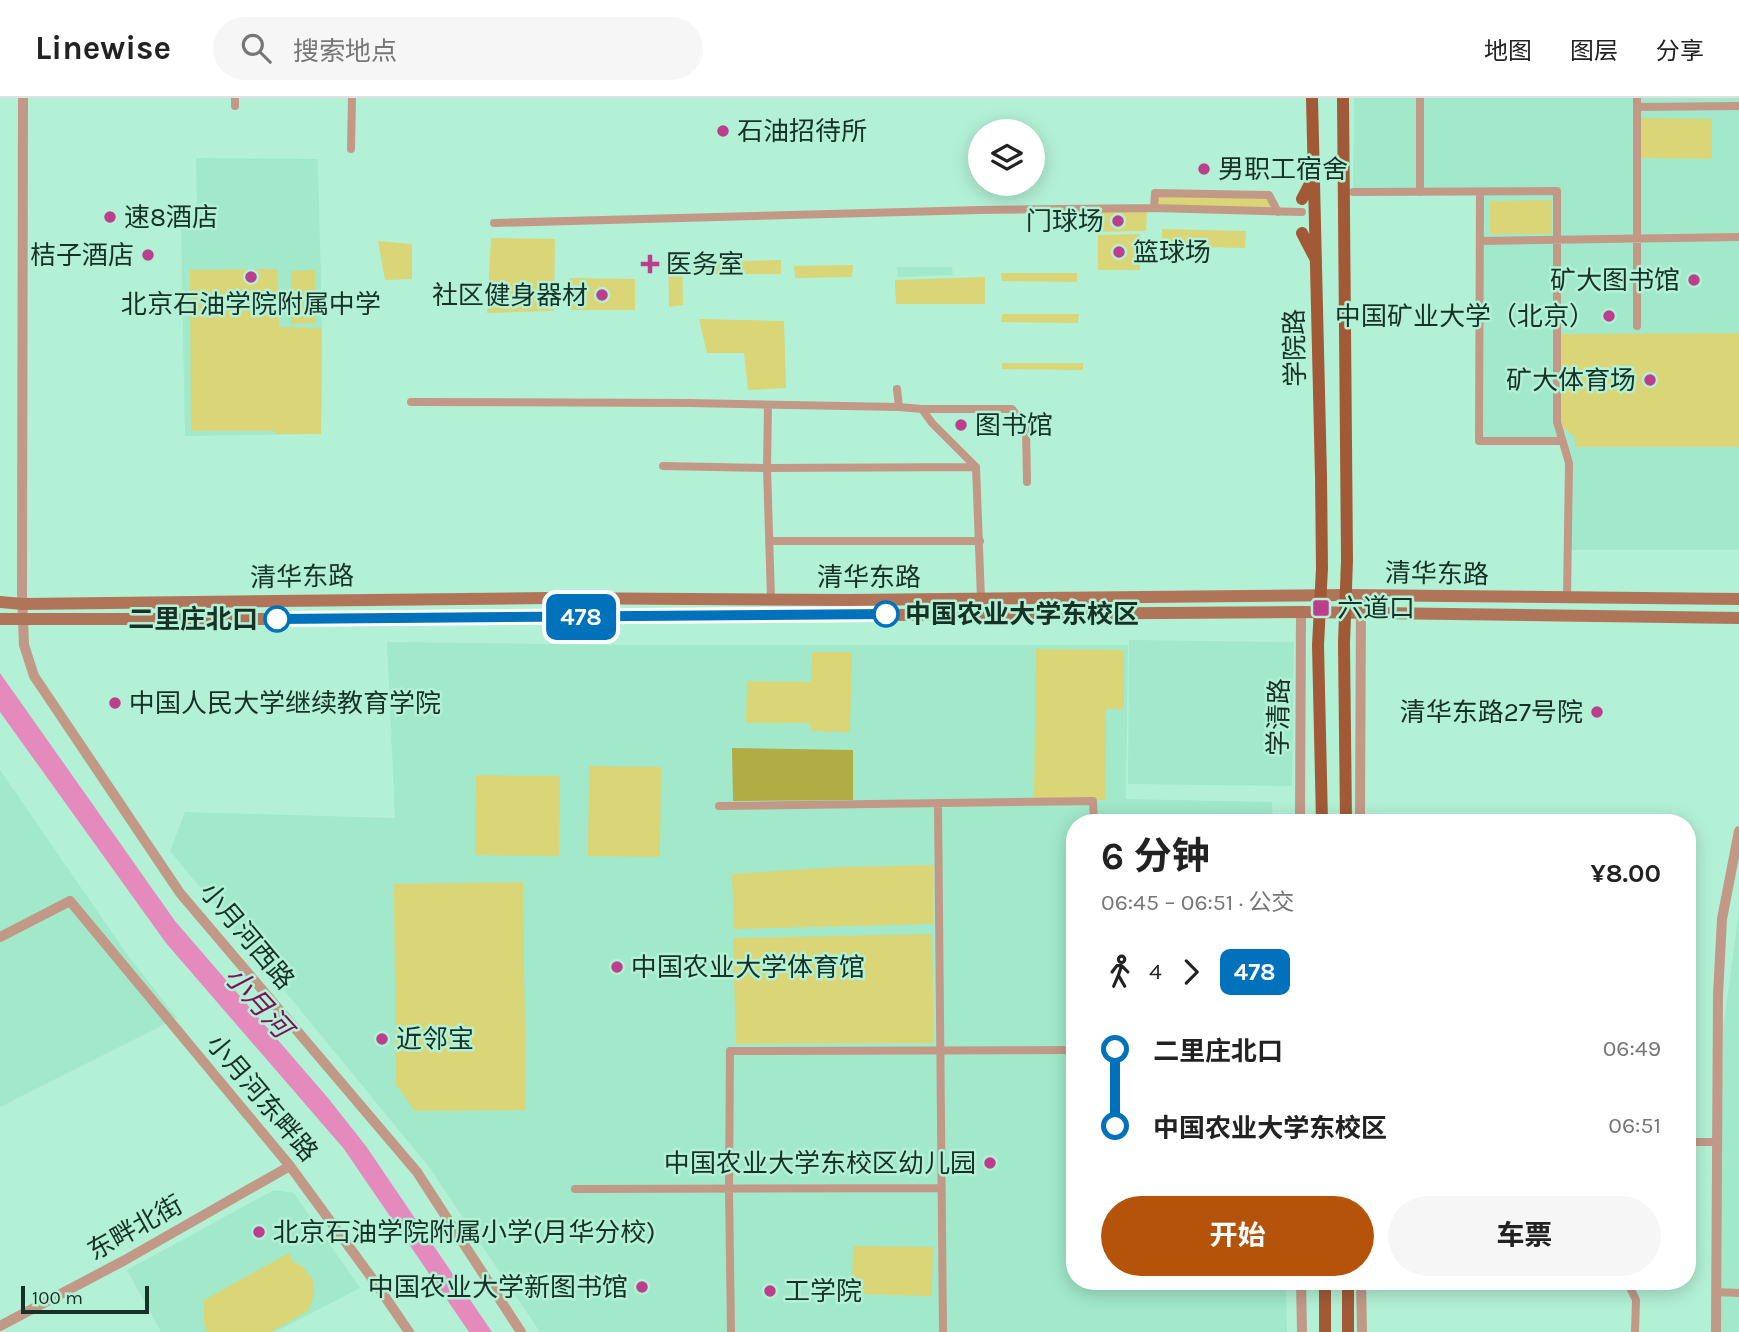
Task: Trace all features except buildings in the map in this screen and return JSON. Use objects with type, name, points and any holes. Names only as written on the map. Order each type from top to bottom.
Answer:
[{"type":"main road","name":"学院路","points":[[1312,98],[1321,489],[1320,612]]},
{"type":"main road","name":"学院路","points":[[1343,98],[1345,612]]},
{"type":"main road","points":[[1302,205],[1314,175]]},
{"type":"main road","points":[[1302,233],[1316,259]]},
{"type":"main road","points":[[1345,338],[1353,311]]},
{"type":"main road","name":"清华东路","points":[[0,602],[23,604],[1346,595],[1733,599]]},
{"type":"main road","points":[[1733,599],[1733,618]]},
{"type":"main road","points":[[360,600],[360,619]]},
{"type":"main road","name":"清华东路","points":[[0,619],[1301,612],[1733,618]]},
{"type":"main road","name":"学清路","points":[[1320,612],[1318,684],[1322,814]]},
{"type":"main road","points":[[1345,612],[1346,814]]},
{"type":"main road","points":[[1346,801],[1353,814]]},
{"type":"main road","points":[[1325,1290],[1325,1332]]},
{"type":"main road","points":[[1348,1290],[1348,1332]]},
{"type":"street","name":"小月河西路","points":[[23,98],[23,619],[24,645],[34,676],[180,893],[416,1172],[521,1332]]},
{"type":"street","points":[[351,149],[352,98]]},
{"type":"street","points":[[1420,98],[1420,192]]},
{"type":"street","points":[[1637,326],[1637,103],[1739,106]]},
{"type":"street","points":[[1353,192],[1557,191],[1557,422],[1569,463],[1567,598]]},
{"type":"street","points":[[1480,192],[1479,441],[1561,441]]},
{"type":"street","points":[[1154,208],[1155,193],[1269,195],[1278,212]]},
{"type":"street","points":[[494,223],[1154,208],[1278,212],[1302,205]]},
{"type":"street","points":[[1480,241],[1739,237]]},
{"type":"street","points":[[897,389],[899,407]]},
{"type":"street","points":[[411,402],[1012,409],[1026,429],[1027,482]]},
{"type":"street","points":[[768,405],[771,599]]},
{"type":"street","points":[[922,409],[932,424],[976,467],[981,599]]},
{"type":"street","points":[[663,466],[976,467]]},
{"type":"street","points":[[769,541],[980,541]]},
{"type":"street","points":[[1358,814],[1361,596]]},
{"type":"street","name":"学清路","points":[[1300,814],[1301,612]]},
{"type":"street","points":[[719,806],[1093,801],[1094,814]]},
{"type":"street","points":[[938,805],[943,1332]]},
{"type":"street","points":[[1716,1332],[1718,995],[1722,919],[1739,831]]},
{"type":"street","name":"小月河东畔路","points":[[0,937],[69,901],[290,1166],[409,1332]]},
{"type":"street","points":[[732,1332],[730,1051],[1066,1051]]},
{"type":"street","points":[[1696,1142],[1717,1142]]},
{"type":"street","name":"东畔北街","points":[[0,1326],[125,1260],[290,1166]]},
{"type":"street","points":[[575,1189],[941,1188]]},
{"type":"street","points":[[1301,1290],[1302,1332]]},
{"type":"street","points":[[1361,1290],[1363,1332]]},
{"type":"street","points":[[1631,1290],[1636,1300],[1635,1332]]},
{"type":"street","points":[[1716,1292],[1739,1293]]},
{"type":"shaded area","name":"中国矿业大学（北京）","points":[[1354,98],[1739,98],[1739,550],[1571,550],[1569,463],[1561,441],[1479,441],[1480,192],[1353,192]]},
{"type":"shaded area","points":[[1641,118],[1712,119],[1712,159],[1641,158]]},
{"type":"shaded area","name":"北京石油学院附属中学","points":[[196,158],[318,159],[322,328],[321,434],[185,436],[181,226],[197,226]]},
{"type":"shaded area","points":[[1157,194],[1271,198],[1270,209],[1157,207]]},
{"type":"shaded area","points":[[1552,200],[1552,234],[1490,234],[1490,201]]},
{"type":"shaded area","name":"门球场","points":[[1147,210],[1146,231],[1089,232],[1088,211]]},
{"type":"shaded area","points":[[1162,229],[1246,231],[1245,248],[1162,246]]},
{"type":"shaded area","name":"篮球场","points":[[1140,234],[1140,270],[1098,270],[1098,235]]},
{"type":"shaded area","points":[[491,238],[555,239],[554,311],[487,313]]},
{"type":"shaded area","points":[[378,241],[412,244],[412,279],[385,280]]},
{"type":"shaded area","points":[[668,252],[682,253],[683,305],[669,307]]},
{"type":"shaded area","points":[[781,260],[781,274],[693,274],[695,262]]},
{"type":"shaded area","points":[[853,265],[852,277],[795,278],[794,266]]},
{"type":"shaded area","points":[[897,267],[952,267],[953,275],[898,277]]},
{"type":"shaded area","points":[[278,269],[279,327],[322,328],[321,434],[191,431],[190,270]]},
{"type":"shaded area","points":[[315,270],[316,323],[291,324],[291,271]]},
{"type":"shaded area","points":[[1001,273],[1077,273],[1077,282],[1002,281]]},
{"type":"shaded area","points":[[985,277],[985,304],[896,304],[895,280]]},
{"type":"shaded area","name":"社区健身器材","points":[[569,278],[635,279],[635,310],[571,310]]},
{"type":"shaded area","points":[[1002,314],[1079,314],[1078,323],[1001,322]]},
{"type":"shaded area","points":[[699,319],[784,321],[786,388],[748,390],[744,353],[707,353]]},
{"type":"shaded area","name":"矿大体育场","points":[[1739,333],[1739,447],[1575,447],[1575,437],[1561,426],[1562,334]]},
{"type":"shaded area","points":[[1002,363],[1083,363],[1083,370],[1002,369]]},
{"type":"shaded area","points":[[1129,640],[1294,642],[1292,786],[1128,784]]},
{"type":"shaded area","name":"中国农业大学东校区","points":[[387,642],[1128,645],[1126,799],[1272,802],[1273,814],[1066,814],[1066,1290],[1286,1290],[1287,1332],[540,1332],[429,1167],[170,851],[185,812],[395,818]]},
{"type":"shaded area","points":[[1036,649],[1124,650],[1124,709],[1106,709],[1105,800],[1034,799]]},
{"type":"shaded area","points":[[812,652],[852,652],[850,732],[811,731],[810,723],[746,723],[747,681],[811,682]]},
{"type":"shaded area","points":[[0,673],[175,921],[366,1146],[492,1332],[469,1332],[344,1149],[166,943],[0,712]]},
{"type":"shaded area","points":[[732,748],[853,750],[853,800],[733,801]]},
{"type":"shaded area","points":[[589,766],[661,767],[660,857],[588,856]]},
{"type":"shaded area","points":[[0,770],[129,957],[177,1018],[0,1107]]},
{"type":"shaded area","points":[[476,775],[560,776],[559,856],[475,855]]},
{"type":"shaded area","points":[[933,865],[933,924],[734,929],[732,874],[838,867]]},
{"type":"shaded area","points":[[523,882],[526,1110],[415,1111],[396,1085],[394,884]]},
{"type":"shaded area","points":[[1739,912],[1739,1332],[1719,1332],[1723,1028]]},
{"type":"shaded area","points":[[932,934],[934,1043],[736,1044],[733,938]]},
{"type":"shaded area","name":"北京石油学院附属小学(月华分校)","points":[[274,1190],[294,1193],[360,1288],[275,1332],[161,1332],[127,1270]]},
{"type":"shaded area","points":[[853,1246],[933,1247],[932,1296],[852,1294]]},
{"type":"shaded area","points":[[289,1253],[294,1263],[302,1266],[313,1280],[314,1295],[308,1311],[271,1332],[207,1332],[204,1300]]},
{"type":"bus line","name":"478","points":[[277,619],[886,614]]},
{"type":"place","name":"石油招待所","points":[[723,131]]},
{"type":"place","name":"男职工宿舍","points":[[1204,169]]},
{"type":"place","name":"速8酒店","points":[[110,217]]},
{"type":"place","name":"门球场","points":[[1118,221]]},
{"type":"place","name":"篮球场","points":[[1119,252]]},
{"type":"place","name":"桔子酒店","points":[[148,255]]},
{"type":"place","name":"医务室","points":[[650,264]]},
{"type":"place","name":"北京石油学院附属中学","points":[[251,277]]},
{"type":"place","name":"矿大图书馆","points":[[1694,280]]},
{"type":"place","name":"社区健身器材","points":[[602,295]]},
{"type":"place","name":"中国矿业大学（北京）","points":[[1609,316]]},
{"type":"place","name":"矿大体育场","points":[[1650,380]]},
{"type":"place","name":"图书馆","points":[[961,425]]},
{"type":"place","name":"六道口","points":[[1321,608]]},
{"type":"place","name":"中国农业大学东校区","points":[[886,614]]},
{"type":"place","name":"二里庄北口","points":[[277,619]]},
{"type":"place","name":"中国人民大学继续教育学院","points":[[115,703]]},
{"type":"place","name":"清华东路27号院","points":[[1597,712]]},
{"type":"place","name":"中国农业大学体育馆","points":[[617,967]]},
{"type":"place","name":"近邻宝","points":[[382,1039]]},
{"type":"place","name":"中国农业大学东校区幼儿园","points":[[990,1163]]},
{"type":"place","name":"北京石油学院附属小学(月华分校)","points":[[259,1232]]},
{"type":"place","name":"中国农业大学新图书馆","points":[[642,1287]]},
{"type":"place","name":"工学院","points":[[770,1291]]},
{"type":"water label","name":"小月河","points":[[258,1002]]}]
